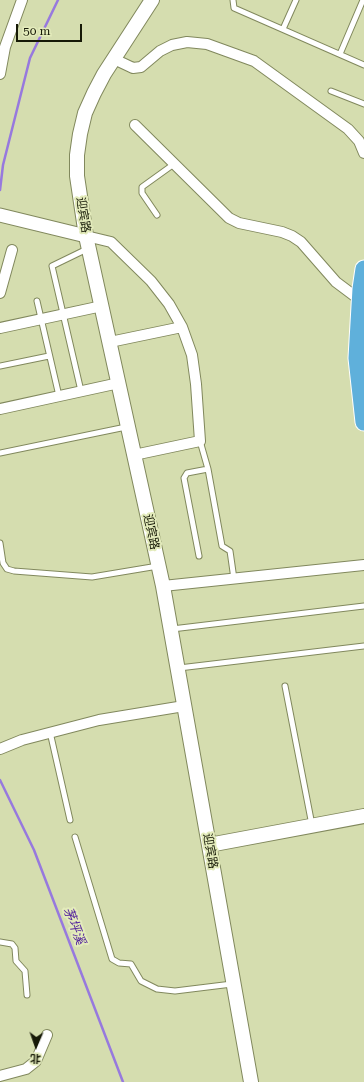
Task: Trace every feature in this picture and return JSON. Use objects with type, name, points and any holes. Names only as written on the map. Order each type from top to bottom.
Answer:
[{"type":"highway","points":[[364,269],[357,358],[362,392],[364,422]]},
{"type":"main road","name":"迎宾路","points":[[152,0],[114,59],[94,93],[85,113],[77,155],[77,176],[88,242],[163,586],[251,1082]]},
{"type":"main road","points":[[209,845],[364,816]]},
{"type":"street","points":[[0,74],[5,47],[22,0]]},
{"type":"street","points":[[114,59],[133,68],[141,67],[160,51],[172,45],[187,42],[206,44],[254,62],[348,129],[359,141],[364,153]]},
{"type":"street","points":[[136,125],[229,218],[239,223],[282,232],[301,242],[336,282],[362,301]]},
{"type":"street","points":[[0,215],[26,221],[88,242],[111,242],[151,281],[169,304],[182,327],[192,355],[200,441],[134,455]]},
{"type":"street","points":[[0,293],[12,250]]},
{"type":"street","points":[[0,328],[102,306]]},
{"type":"street","points":[[110,342],[182,327]]},
{"type":"street","points":[[0,409],[119,383]]},
{"type":"street","points":[[163,586],[364,565]]},
{"type":"street","points":[[3,745],[103,719],[184,706]]},
{"type":"street","points":[[0,1076],[26,1070],[36,1061],[47,1035]]},
{"type":"lane","points":[[232,0],[234,8],[364,64]]},
{"type":"lane","points":[[283,29],[296,0]]},
{"type":"lane","points":[[340,54],[362,0]]},
{"type":"lane","points":[[331,91],[364,104]]},
{"type":"lane","points":[[157,215],[142,193],[142,186],[174,164]]},
{"type":"lane","points":[[81,391],[52,266],[88,242]]},
{"type":"lane","points":[[37,301],[59,396]]},
{"type":"lane","points":[[0,366],[50,356]]},
{"type":"lane","points":[[0,453],[128,427]]},
{"type":"lane","points":[[200,441],[202,454],[208,469],[222,546],[230,551],[234,579]]},
{"type":"lane","points":[[199,556],[184,478],[187,473],[208,469]]},
{"type":"lane","points":[[0,543],[3,563],[7,569],[14,571],[92,577],[159,566]]},
{"type":"lane","points":[[171,629],[364,606]]},
{"type":"lane","points":[[178,668],[364,646]]},
{"type":"lane","points":[[285,686],[312,826]]},
{"type":"lane","points":[[50,732],[70,820]]},
{"type":"lane","points":[[75,836],[112,959],[119,963],[131,964],[141,981],[157,989],[175,991],[233,983]]},
{"type":"lane","points":[[0,942],[12,944],[15,948],[16,961],[25,971],[27,995]]},
{"type":"waterway","name":"茅坪溪","points":[[0,190],[3,165],[30,58],[58,0]]},
{"type":"waterway","name":"茅坪溪","points":[[0,780],[34,850],[123,1082]]}]
